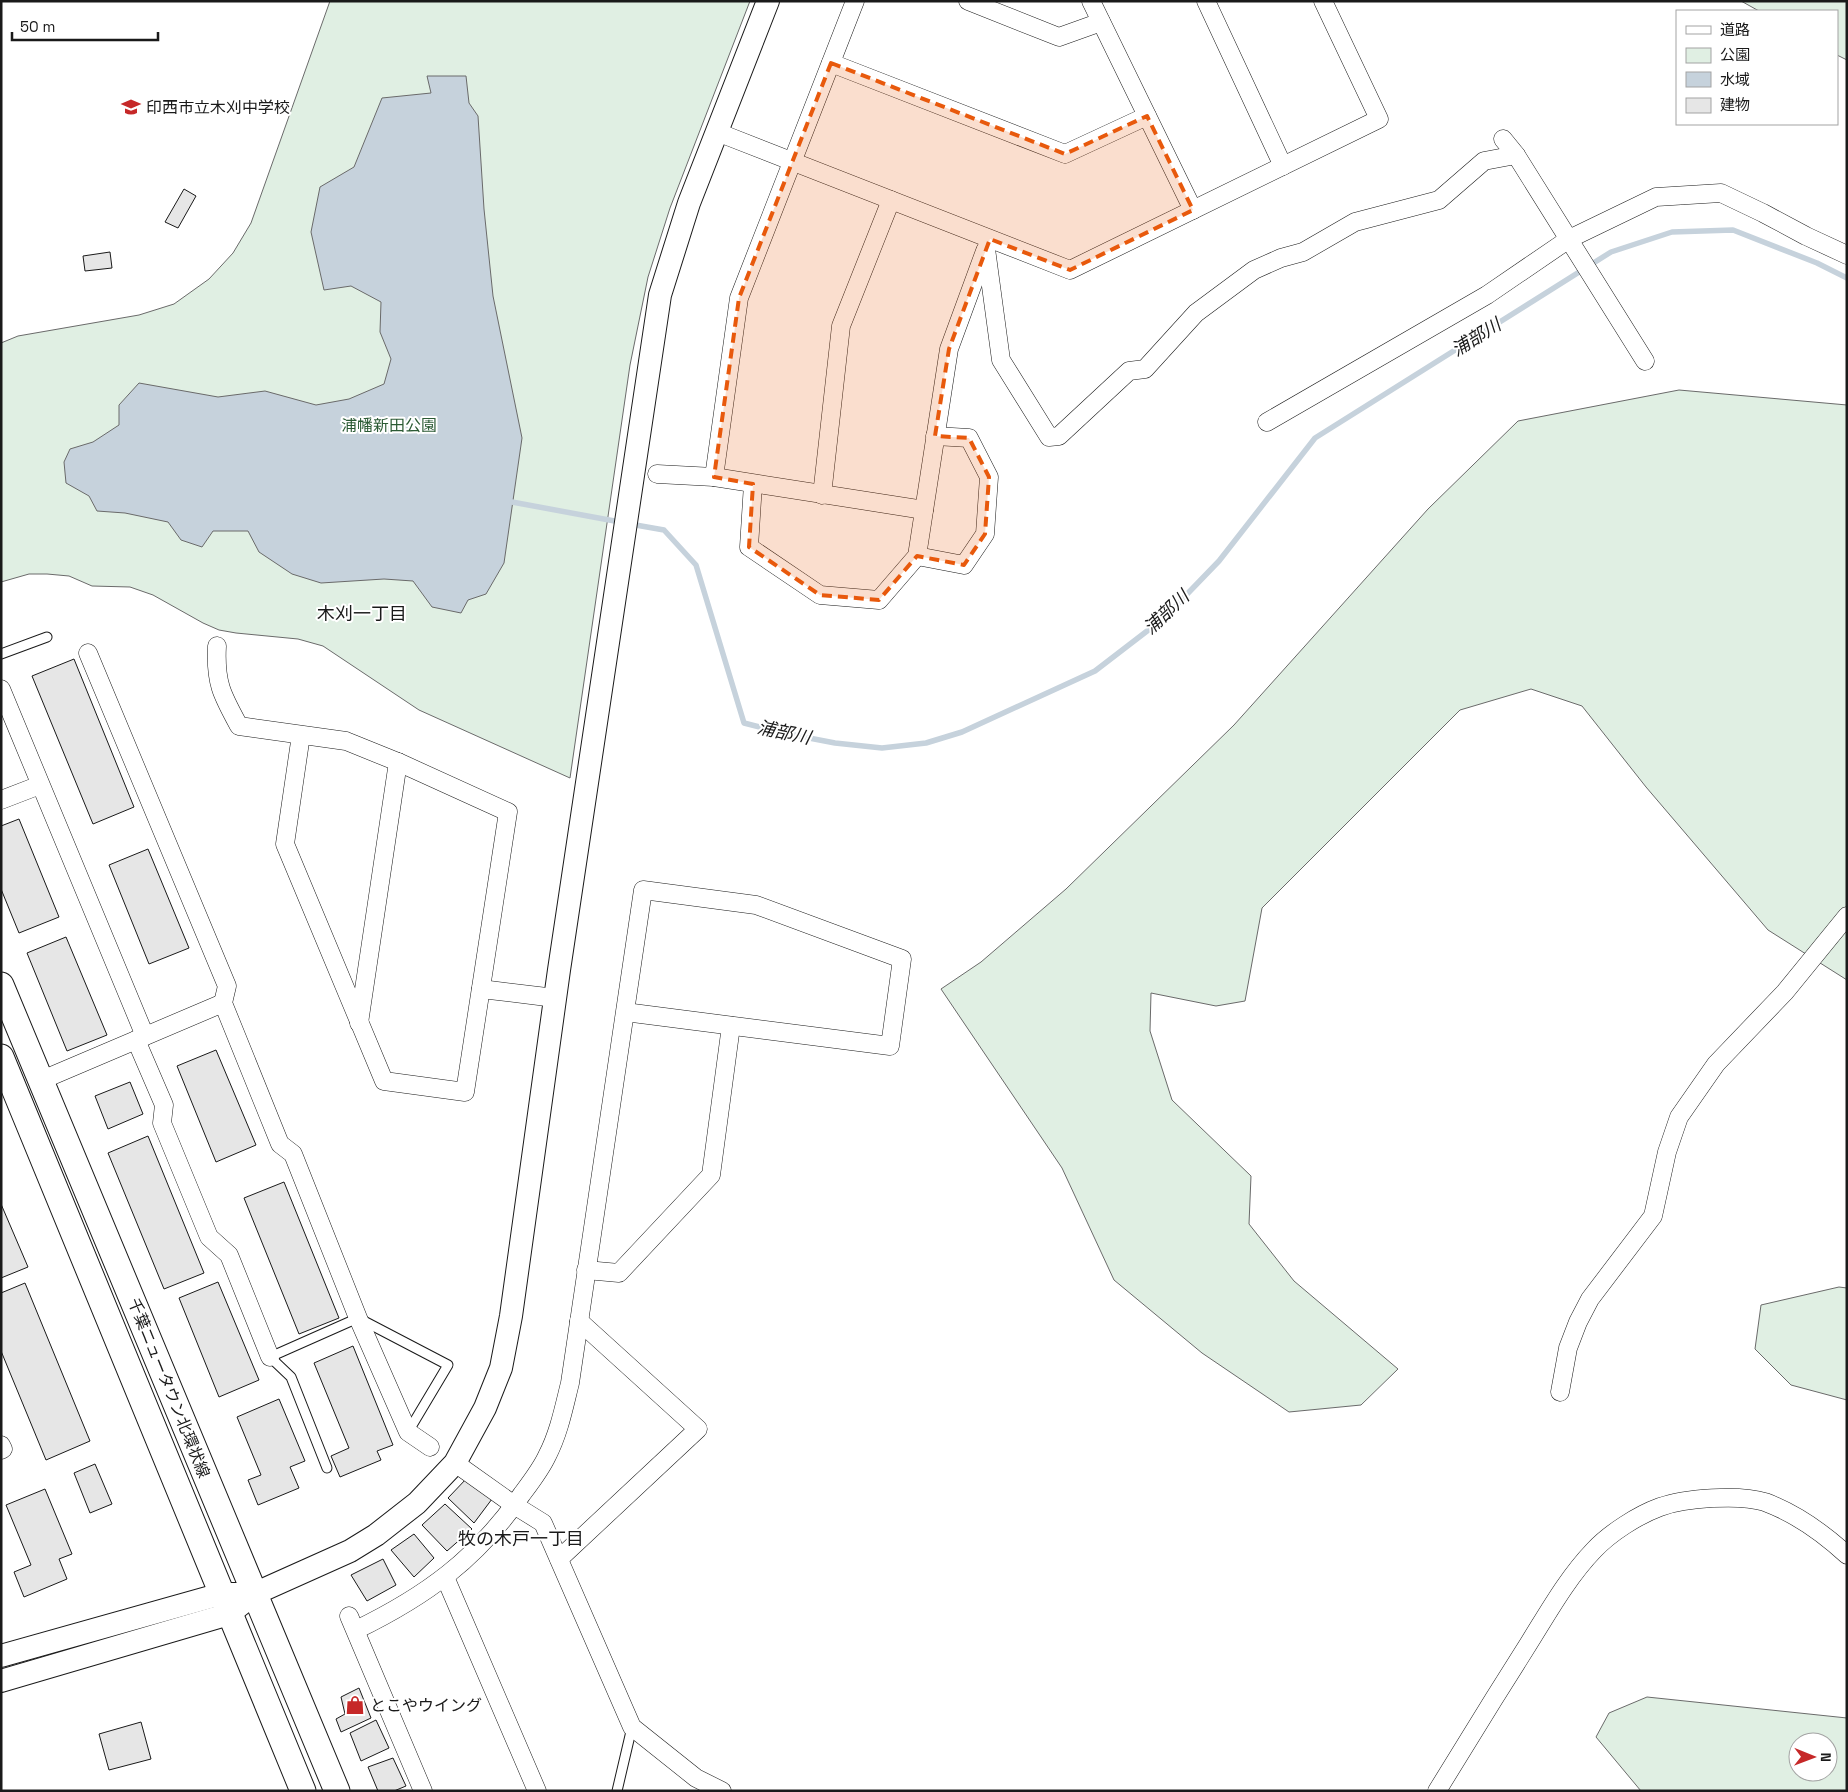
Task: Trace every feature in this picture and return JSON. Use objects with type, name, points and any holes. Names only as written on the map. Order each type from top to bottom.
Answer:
[{"type":"main road","name":"千葉ニュータウン北環状線","points":[[1,985],[337,1791]]},
{"type":"main road","name":"千葉ニュータウン北環状線","points":[[1,1057],[303,1791]]},
{"type":"street","points":[[1,1681],[254,1594],[350,1551],[376,1535],[418,1503],[455,1463],[485,1408],[501,1368],[511,1316],[555,998],[660,295],[690,203],[768,1]]},
{"type":"street","points":[[714,477],[739,298],[855,1]]},
{"type":"street","points":[[968,1],[1059,37],[1101,22]]},
{"type":"street","points":[[1091,1],[1193,210]]},
{"type":"street","points":[[1206,1],[1283,166]]},
{"type":"street","points":[[717,132],[891,200],[988,244],[1070,270],[1379,119],[1323,1]]},
{"type":"street","points":[[831,63],[1065,154],[1147,116]]},
{"type":"street","points":[[1504,139],[1516,155],[1645,361]]},
{"type":"street","points":[[988,244],[1001,360],[1049,437],[1059,436],[1128,371],[1144,369],[1196,313],[1254,270],[1281,258],[1303,252],[1355,222],[1438,200],[1484,161],[1516,155]]},
{"type":"street","points":[[1268,422],[1487,295],[1569,239],[1656,197],[1721,193],[1847,255]]},
{"type":"street","points":[[822,494],[841,326],[891,200]]},
{"type":"street","points":[[753,484],[749,548],[820,595],[879,600],[917,556],[949,349],[988,244]]},
{"type":"street","points":[[917,556],[964,565],[985,534],[989,477],[969,438],[935,436]]},
{"type":"street","points":[[657,474],[714,477],[924,510]]},
{"type":"street","points":[[217,646],[216,664],[220,692],[239,726],[346,741],[398,762],[508,812],[465,1092],[384,1081],[285,844],[302,735]]},
{"type":"street","points":[[88,653],[227,986],[224,1003],[280,1144],[292,1154],[358,1318],[408,1432],[430,1448]]},
{"type":"street","points":[[1,689],[141,1038],[164,1105],[162,1123],[209,1236],[229,1256],[270,1357]]},
{"type":"street","points":[[359,1023],[398,762]]},
{"type":"street","points":[[1,800],[40,785]]},
{"type":"street","points":[[422,1791],[352,1623],[391,1613],[445,1577],[472,1555],[514,1505],[547,1456],[558,1429],[570,1383],[643,890],[756,905],[902,959],[890,1046],[625,1012]]},
{"type":"street","points":[[1560,1392],[1568,1348],[1582,1314],[1590,1299],[1653,1216],[1667,1152],[1679,1117],[1716,1064],[1785,992],[1847,916]]},
{"type":"street","points":[[481,989],[555,998]]},
{"type":"street","points":[[42,1080],[224,1003]]},
{"type":"street","points":[[586,1270],[619,1273],[711,1175],[730,1026]]},
{"type":"street","points":[[559,1559],[698,1429],[579,1320]]},
{"type":"street","points":[[1,1445],[3,1449],[1,1450]]},
{"type":"street","points":[[455,1463],[543,1523],[632,1727],[696,1778],[722,1791]]},
{"type":"street","points":[[1436,1791],[1565,1585],[1594,1549],[1621,1527],[1660,1507],[1698,1499],[1734,1498],[1763,1502],[1797,1515],[1820,1531],[1847,1555]]},
{"type":"street","points":[[445,1577],[537,1791]]},
{"type":"street","points":[[1,1656],[225,1604]]},
{"type":"lane","points":[[1,654],[47,637]]},
{"type":"lane","points":[[328,1468],[291,1376],[270,1357],[358,1318],[448,1365],[408,1432]]},
{"type":"lane","points":[[617,1791],[632,1727]]},
{"type":"highlighted area","points":[[831,63],[1065,154],[1147,116],[1193,210],[1070,270],[990,239],[949,349],[935,436],[969,438],[989,477],[985,534],[964,565],[917,556],[879,600],[820,595],[749,547],[753,484],[714,477],[739,298]]},
{"type":"green space","name":"浦幡新田公園","points":[[330,1],[750,1],[670,208],[648,277],[630,365],[570,778],[419,710],[323,646],[298,639],[219,630],[153,595],[130,587],[92,586],[69,576],[47,574],[29,574],[1,582],[1,343],[18,336],[139,315],[174,304],[209,279],[233,253],[251,223]]},
{"type":"green space","points":[[1741,1],[1847,1],[1847,60],[1838,56],[1838,10],[1757,10]]},
{"type":"green space","points":[[1679,390],[1847,405],[1847,980],[1768,930],[1646,787],[1582,706],[1531,689],[1460,710],[1262,908],[1245,1001],[1216,1006],[1151,993],[1150,1031],[1172,1100],[1251,1176],[1249,1224],[1294,1281],[1398,1369],[1361,1405],[1289,1412],[1202,1353],[1114,1280],[1062,1168],[941,989],[981,962],[1066,889],[1234,725],[1428,509],[1518,421]]},
{"type":"green space","points":[[1839,1287],[1847,1288],[1847,1400],[1791,1385],[1755,1349],[1761,1305]]},
{"type":"green space","points":[[1647,1697],[1847,1718],[1847,1791],[1641,1791],[1596,1737],[1609,1713]]},
{"type":"water","points":[[427,76],[466,76],[469,103],[478,116],[484,209],[493,296],[522,438],[504,563],[486,594],[468,600],[461,613],[432,607],[413,581],[384,579],[321,583],[292,574],[259,552],[248,531],[213,531],[202,547],[181,540],[168,522],[125,513],[97,511],[89,496],[66,483],[64,462],[70,449],[93,442],[119,425],[119,405],[139,383],[218,397],[265,391],[316,405],[349,399],[384,384],[391,359],[380,332],[381,302],[351,286],[324,290],[311,232],[320,187],[354,167],[382,98],[431,93]]},
{"type":"building","points":[[184,189],[196,196],[178,228],[165,222]]},
{"type":"building","points":[[110,252],[112,268],[85,271],[83,256]]},
{"type":"building","points":[[74,659],[134,807],[93,824],[32,676]]},
{"type":"building","points":[[19,819],[59,917],[19,933],[1,889],[1,826]]},
{"type":"building","points":[[148,849],[189,948],[149,964],[109,865]]},
{"type":"building","points":[[66,937],[107,1035],[67,1051],[27,953]]},
{"type":"building","points":[[216,1050],[256,1145],[216,1162],[177,1066]]},
{"type":"building","points":[[130,1082],[143,1114],[108,1129],[95,1096]]},
{"type":"building","points":[[148,1136],[204,1273],[164,1289],[108,1153]]},
{"type":"building","points":[[284,1182],[339,1318],[299,1334],[244,1198]]},
{"type":"building","points":[[1,1204],[28,1267],[1,1278]]},
{"type":"building","points":[[218,1282],[259,1380],[219,1397],[179,1298]]},
{"type":"building","points":[[25,1283],[90,1441],[46,1460],[1,1351],[1,1293]]},
{"type":"building","points":[[353,1346],[393,1445],[377,1451],[381,1460],[340,1477],[331,1456],[349,1448],[314,1363]]},
{"type":"building","points":[[279,1399],[305,1461],[290,1467],[299,1488],[258,1505],[248,1480],[261,1475],[237,1417]]},
{"type":"building","points":[[95,1464],[112,1504],[90,1513],[74,1473]]},
{"type":"building","points":[[467,1478],[492,1499],[474,1523],[448,1498]]},
{"type":"building","points":[[45,1489],[72,1554],[59,1559],[67,1579],[24,1597],[14,1572],[31,1565],[6,1505]]},
{"type":"building","points":[[445,1504],[472,1529],[447,1551],[422,1525]]},
{"type":"building","points":[[414,1534],[434,1558],[414,1577],[391,1550]]},
{"type":"building","points":[[383,1559],[396,1585],[367,1601],[351,1575]]},
{"type":"building","name":"とこやウイング","points":[[359,1688],[371,1718],[341,1732],[336,1719],[345,1714],[341,1697]]},
{"type":"building","points":[[376,1720],[389,1748],[361,1761],[350,1733]]},
{"type":"building","points":[[141,1722],[151,1759],[109,1770],[99,1734]]},
{"type":"building","points":[[393,1758],[406,1786],[394,1791],[378,1791],[368,1767]]},
{"type":"waterway","name":"浦部川","points":[[630,524],[664,530],[696,565],[744,723],[835,743],[882,748],[926,743],[962,732],[1095,671],[1164,618],[1219,561],[1315,438],[1611,252],[1672,232],[1733,230],[1817,263],[1847,278]]},
{"type":"waterway","name":"浦部川","points":[[512,502],[620,522]]},
{"type":"place","name":"印西市立木刈中学校","points":[[131,107]]},
{"type":"place","name":"とこやウイング","points":[[355,1705]]},
{"type":"district","name":"木刈一丁目","points":[[362,613]]},
{"type":"district","name":"牧の木戸一丁目","points":[[521,1538]]}]
